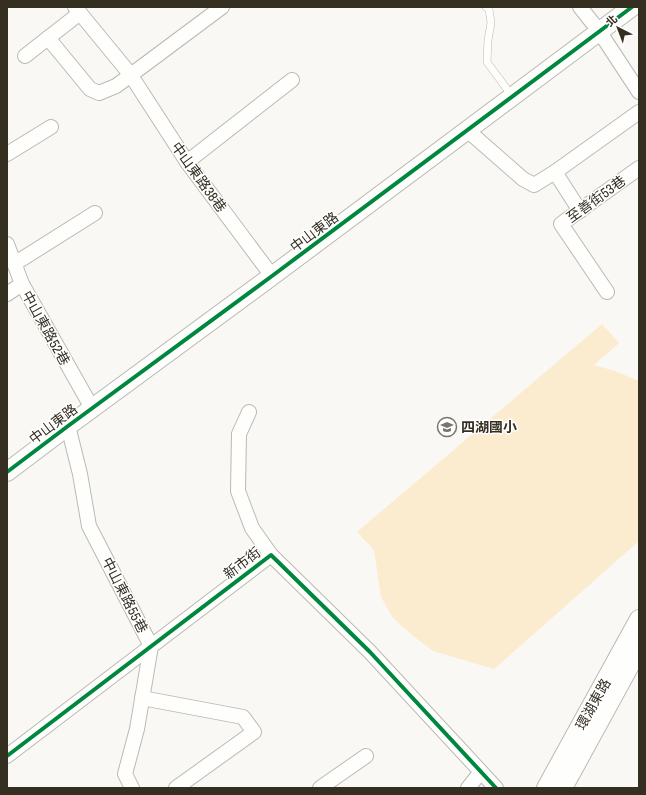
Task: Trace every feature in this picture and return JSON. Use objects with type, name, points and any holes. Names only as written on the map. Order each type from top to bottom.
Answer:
[{"type":"street","points":[[48,38],[90,89],[99,93],[116,86],[130,74],[222,7]]},
{"type":"street","points":[[580,7],[599,31],[639,92]]},
{"type":"street","name":"中山東路","points":[[7,472],[632,7]]},
{"type":"street","points":[[25,56],[48,38],[77,10]]},
{"type":"street","name":"中山東路38巷","points":[[77,10],[130,74],[187,162],[272,276]]},
{"type":"street","points":[[187,162],[292,80]]},
{"type":"street","points":[[467,130],[523,179],[534,185],[555,172],[639,112]]},
{"type":"street","points":[[7,154],[51,127]]},
{"type":"street","name":"至善街53巷","points":[[607,292],[561,224],[639,168]]},
{"type":"street","points":[[555,172],[580,211]]},
{"type":"street","points":[[14,264],[95,213]]},
{"type":"street","name":"中山東路52巷","points":[[7,244],[22,284],[92,408]]},
{"type":"street","points":[[7,294],[22,284]]},
{"type":"street","points":[[249,412],[239,434],[238,491],[252,528],[270,555]]},
{"type":"street","name":"中山東路55巷","points":[[68,426],[80,474],[89,526],[151,646],[137,729],[125,774],[132,788]]},
{"type":"street","name":"新市街","points":[[7,756],[270,555],[370,652],[480,773],[496,788]]},
{"type":"street","name":"環湖東路","points":[[546,788],[639,619]]},
{"type":"street","name":"環湖東路","points":[[563,788],[639,649]]},
{"type":"street","points":[[142,698],[244,717],[254,732],[176,788]]},
{"type":"street","points":[[320,788],[366,756]]},
{"type":"street","points":[[468,788],[480,773]]},
{"type":"lane","points":[[486,7],[489,9],[492,23],[488,40],[487,62],[512,96]]},
{"type":"shaded area","points":[[602,324],[619,343],[594,365],[615,371],[639,381],[639,541],[494,669],[433,651],[393,618],[381,597],[374,550],[357,532]]},
{"type":"cycle path","points":[[7,472],[632,7]]},
{"type":"cycle path","points":[[7,756],[271,555],[370,652],[496,788]]},
{"type":"place","name":"四湖國小","points":[[447,427]]}]
